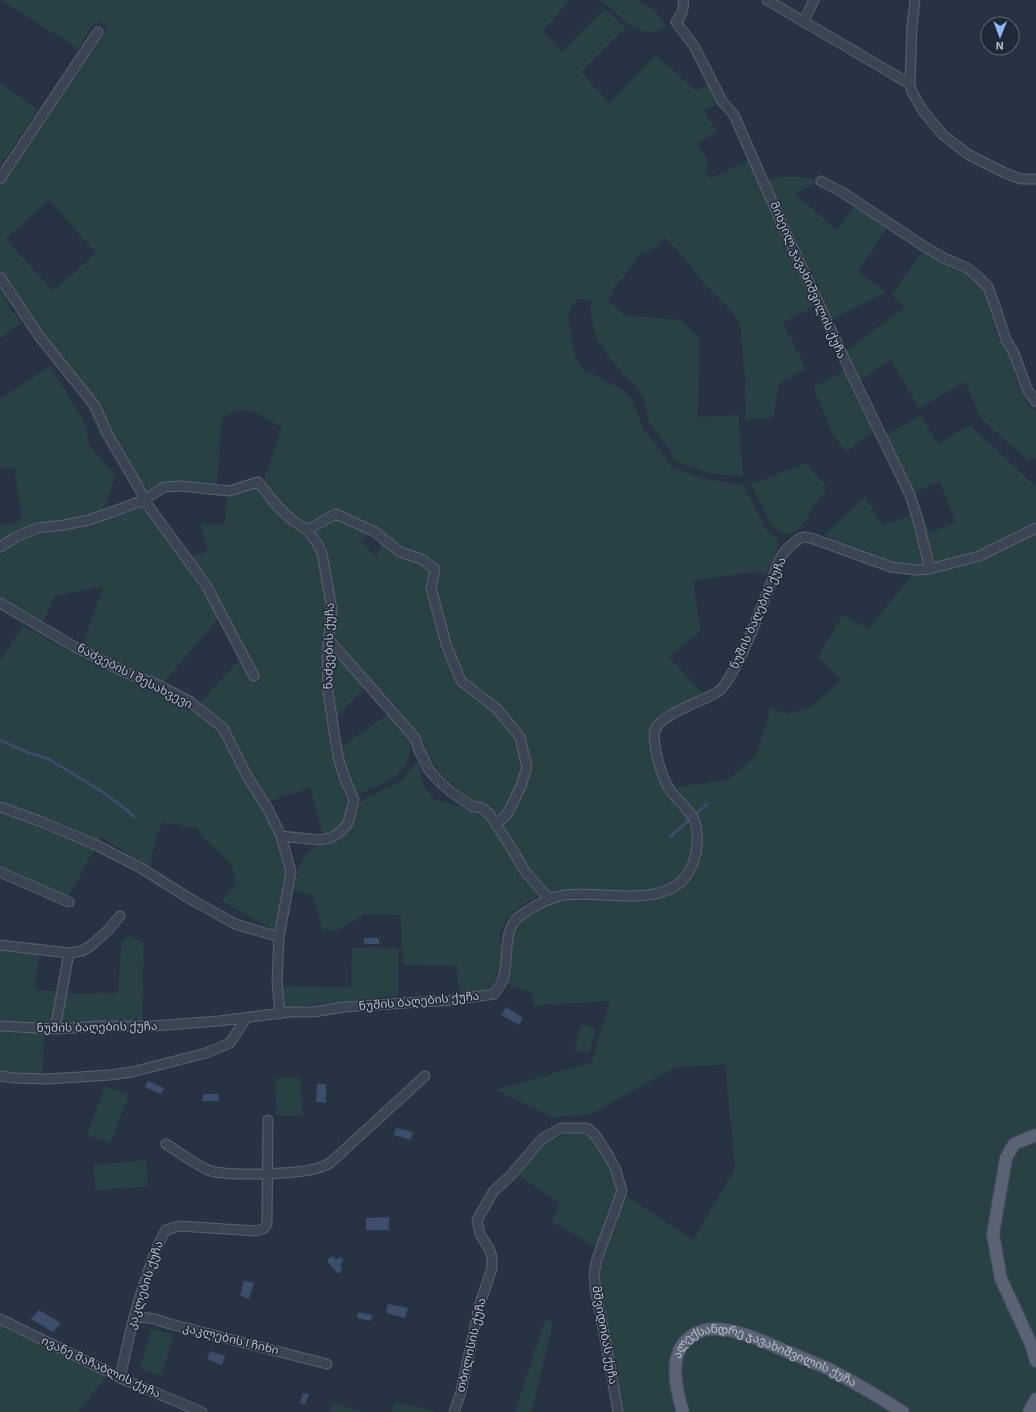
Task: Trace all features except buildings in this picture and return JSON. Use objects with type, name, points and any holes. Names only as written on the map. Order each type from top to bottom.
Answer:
[{"type":"main road","points":[[1036,1135],[1014,1144],[1006,1158],[993,1234],[1001,1279],[1031,1344],[1036,1361]]},
{"type":"main road","name":"ალექსანდრე ჯავახიშვილის ქუჩა","points":[[684,1412],[679,1400],[675,1371],[677,1354],[684,1342],[696,1333],[713,1329],[732,1331],[753,1337],[830,1370],[903,1412]]},
{"type":"main road","points":[[1029,1412],[1036,1399]]},
{"type":"street","name":"მიხეილ ჯავახიშვილის ქუჩა","points":[[683,0],[684,4],[682,13],[676,22],[694,46],[722,101],[734,115],[852,375],[910,495],[918,520],[930,569]]},
{"type":"street","points":[[767,0],[910,84]]},
{"type":"street","points":[[804,21],[814,0]]},
{"type":"street","points":[[915,0],[912,26],[910,84],[912,92],[923,111],[943,136],[969,154],[1005,173],[1021,179],[1036,180]]},
{"type":"street","points":[[0,179],[98,32]]},
{"type":"street","points":[[821,181],[842,192],[925,247],[944,258],[967,268],[976,275],[988,288],[1006,340],[1013,351],[1028,391],[1036,402]]},
{"type":"street","points":[[0,278],[39,336],[95,406],[108,435],[140,490],[144,500],[206,585],[254,676]]},
{"type":"street","name":"ნაძვების ქუჩა","points":[[0,547],[16,537],[37,528],[89,520],[144,500],[164,487],[181,486],[229,490],[258,482],[278,507],[292,520],[307,530],[317,543],[322,553],[332,610],[327,652],[328,692],[338,757],[354,800],[348,823],[340,832],[330,838],[319,840],[281,836]]},
{"type":"street","points":[[307,530],[336,514],[375,532],[400,552],[421,559],[435,569],[431,588],[446,644],[462,681],[497,709],[520,737],[527,767],[521,786],[508,813],[496,825]]},
{"type":"street","name":"ნუშის ბაღების ქუჩა","points":[[0,1026],[55,1029],[100,1026],[153,1026],[313,1012],[344,1007],[452,1000],[494,994],[503,981],[508,936],[516,920],[534,906],[549,899],[566,895],[589,894],[610,896],[642,896],[665,891],[683,881],[693,864],[697,831],[693,817],[667,785],[657,755],[654,738],[655,730],[660,723],[677,712],[720,690],[733,672],[750,637],[781,557],[793,544],[803,537],[814,539],[890,567],[916,570],[930,569],[979,556],[1036,528]]},
{"type":"street","name":"ნაძვების I შესახვევი","points":[[0,603],[76,647],[127,673],[154,683],[189,701],[223,728],[247,776],[268,809],[281,836]]},
{"type":"street","points":[[329,640],[415,738],[421,755],[429,770],[438,780],[461,799],[472,806],[482,808],[490,815],[524,870],[549,899]]},
{"type":"street","points":[[0,807],[38,820],[94,844],[141,868],[187,897],[235,924],[279,937]]},
{"type":"street","points":[[280,1014],[277,982],[279,937],[291,872],[281,836]]},
{"type":"street","points":[[0,872],[69,902]]},
{"type":"street","points":[[0,945],[69,953],[82,951],[108,930],[120,916]]},
{"type":"street","points":[[55,1029],[69,953]]},
{"type":"street","points":[[0,1076],[48,1079],[132,1072],[206,1053],[230,1044],[246,1018]]},
{"type":"street","points":[[166,1144],[198,1165],[216,1172],[227,1174],[267,1173],[318,1168],[330,1164],[425,1076]]},
{"type":"street","points":[[267,1173],[268,1120]]},
{"type":"street","name":"თბილისის ქუჩა","points":[[454,1412],[461,1392],[479,1307],[492,1268],[492,1257],[489,1248],[480,1234],[477,1220],[493,1192],[511,1176],[542,1139],[561,1128],[587,1128],[595,1135],[616,1170],[622,1191]]},
{"type":"street","name":"კაკლების ქუჩა","points":[[120,1378],[140,1293],[159,1240],[166,1230],[179,1226],[257,1231],[264,1228],[267,1224],[268,1212],[267,1173]]},
{"type":"street","name":"მშვიდობას ქუჩა","points":[[618,1412],[596,1294],[594,1274],[597,1259],[622,1191]]},
{"type":"street","name":"კაკლების I ჩიხი","points":[[134,1316],[155,1319],[176,1326],[327,1364]]},
{"type":"street","name":"ივანე მაჩაბლის ქუჩა","points":[[0,1319],[120,1378],[202,1412]]},
{"type":"green space","points":[[1,0],[569,0],[543,31],[562,52],[605,9],[626,27],[581,72],[609,103],[656,55],[696,91],[711,83],[720,102],[704,111],[717,131],[697,144],[709,161],[705,169],[710,179],[751,159],[816,305],[783,323],[806,369],[779,383],[773,418],[746,419],[745,380],[740,324],[729,308],[700,279],[665,237],[657,247],[640,254],[615,287],[608,301],[625,315],[681,320],[699,338],[698,417],[739,415],[743,477],[708,473],[674,461],[672,453],[649,422],[644,399],[636,387],[609,357],[596,338],[591,316],[590,306],[592,301],[576,299],[568,316],[575,357],[585,371],[625,392],[632,399],[642,426],[673,468],[705,479],[743,485],[766,530],[778,539],[778,548],[766,575],[751,572],[693,581],[701,631],[669,657],[700,691],[711,691],[658,721],[654,757],[664,790],[689,818],[693,829],[694,844],[691,861],[682,877],[666,886],[650,891],[625,893],[573,890],[548,893],[526,870],[499,826],[511,816],[533,769],[525,737],[501,707],[464,678],[448,645],[433,588],[438,569],[334,511],[308,526],[278,503],[264,480],[282,427],[252,411],[238,410],[222,418],[217,484],[208,486],[161,482],[148,496],[140,493],[101,438],[80,390],[16,298],[0,271],[0,187],[108,28],[99,21],[90,29],[79,49]],"holes":[[[49,200],[96,253],[53,291],[6,239]]]},
{"type":"green space","points":[[601,0],[635,0],[654,10],[667,26],[659,31],[651,32],[635,27],[620,17]]},
{"type":"green space","points":[[0,83],[38,110],[0,166]]},
{"type":"green space","points":[[777,177],[804,177],[818,182],[795,194],[837,230],[856,204],[888,226],[858,272],[887,292],[829,321],[766,181]]},
{"type":"green space","points":[[922,251],[959,270],[966,272],[985,289],[997,336],[1009,353],[1018,385],[1028,404],[1036,411],[1036,458],[1029,461],[980,418],[965,381],[919,409],[891,360],[859,381],[845,352],[905,307],[892,295]]},
{"type":"green space","points":[[0,282],[11,310],[22,322],[0,338]]},
{"type":"green space","points":[[50,366],[85,423],[90,447],[116,475],[104,510],[88,517],[46,522],[28,528],[0,543],[0,525],[22,521],[14,468],[0,469],[0,399]]},
{"type":"green space","points":[[846,370],[875,430],[846,452],[832,433],[813,387]]},
{"type":"green space","points":[[921,415],[938,444],[970,425],[1036,487],[1036,524],[983,551],[932,565],[885,435]],"holes":[[[939,482],[956,522],[930,533],[913,493]]]},
{"type":"green space","points":[[806,463],[827,487],[800,528],[792,533],[784,534],[771,525],[748,477],[755,483]]},
{"type":"green space","points":[[256,486],[274,509],[304,533],[316,548],[319,556],[327,604],[322,671],[324,702],[332,749],[347,801],[346,816],[340,825],[331,832],[323,835],[310,788],[269,801],[250,775],[224,722],[200,703],[241,658],[253,679],[259,678],[207,580],[191,556],[208,552],[200,524],[225,524],[228,493]]},
{"type":"green space","points":[[865,497],[883,525],[913,514],[926,564],[915,566],[903,565],[875,557],[824,535]]},
{"type":"green space","points":[[142,507],[204,588],[219,618],[164,682],[143,675],[103,655],[82,647],[103,587],[54,596],[43,623],[0,598],[0,551],[36,531],[88,523]]},
{"type":"green space","points":[[336,517],[371,533],[360,541],[377,558],[381,541],[431,570],[426,588],[443,644],[459,683],[493,710],[518,739],[524,767],[518,786],[506,809],[501,813],[495,813],[483,804],[472,799],[438,771],[432,762],[420,752],[420,739],[414,731],[332,639],[336,600],[328,564],[327,548],[314,531]]},
{"type":"green space","points":[[1036,528],[1036,1412],[622,1412],[599,1277],[605,1253],[616,1226],[624,1194],[693,1240],[735,1169],[725,1065],[676,1067],[589,1115],[552,1118],[533,1107],[495,1090],[592,1062],[610,1001],[534,1006],[532,993],[511,986],[503,981],[516,919],[549,899],[665,891],[693,864],[697,831],[673,788],[730,779],[756,755],[771,708],[788,714],[812,706],[841,680],[818,656],[843,615],[868,629],[916,570],[943,566]]},
{"type":"green space","points":[[23,626],[94,664],[159,690],[187,707],[220,731],[244,780],[266,813],[277,837],[287,875],[275,931],[221,901],[236,883],[231,864],[204,838],[196,828],[163,822],[156,836],[150,867],[101,837],[68,898],[0,869],[0,661]]},
{"type":"green space","points":[[332,646],[365,687],[335,719],[332,692]]},
{"type":"green space","points":[[389,713],[411,737],[408,761],[403,769],[389,780],[358,794],[354,794],[340,748]]},
{"type":"green space","points":[[418,761],[420,765],[421,777],[426,789],[435,800],[484,813],[512,852],[519,871],[540,895],[516,910],[506,920],[500,932],[502,948],[501,968],[497,979],[489,988],[484,990],[459,992],[457,966],[403,965],[401,915],[364,914],[339,930],[323,930],[313,896],[293,890],[298,869],[304,857],[314,847],[345,834],[353,822],[361,801],[403,780]]},
{"type":"green space","points":[[128,935],[144,943],[142,1021],[58,1025],[66,994],[118,993],[121,943]]},
{"type":"green space","points":[[352,947],[398,948],[398,996],[282,1008],[281,986],[351,987]]},
{"type":"green space","points":[[0,949],[39,953],[35,990],[58,991],[52,1026],[0,1022]]},
{"type":"green space","points":[[581,1025],[596,1028],[589,1054],[574,1051]]},
{"type":"green space","points":[[0,1031],[45,1033],[42,1073],[12,1075],[0,1072]]},
{"type":"green space","points":[[275,1078],[301,1078],[302,1115],[276,1115]]},
{"type":"green space","points":[[105,1086],[129,1095],[110,1144],[87,1135]]},
{"type":"green space","points":[[579,1131],[591,1138],[599,1148],[614,1175],[617,1187],[615,1200],[597,1248],[551,1221],[560,1204],[518,1175],[544,1144],[570,1132]]},
{"type":"green space","points":[[146,1160],[148,1186],[96,1191],[93,1165]]},
{"type":"green space","points":[[545,1320],[553,1322],[532,1412],[515,1412]]},
{"type":"green space","points":[[0,1323],[107,1376],[78,1412],[0,1412]]},
{"type":"green space","points":[[151,1328],[174,1335],[161,1376],[140,1369]]},
{"type":"green space","points":[[395,1402],[438,1412],[392,1412]]},
{"type":"green space","points":[[333,1403],[360,1411],[330,1412]]},
{"type":"water","points":[[364,938],[379,938],[379,944],[364,944]]},
{"type":"water","points":[[506,1007],[523,1018],[519,1025],[501,1015]]},
{"type":"water","points":[[148,1081],[164,1088],[161,1094],[145,1087]]},
{"type":"water","points":[[317,1084],[326,1084],[326,1103],[316,1102]]},
{"type":"water","points":[[203,1094],[218,1094],[219,1101],[202,1101]]},
{"type":"water","points":[[396,1128],[413,1132],[411,1140],[394,1135]]},
{"type":"water","points":[[389,1217],[389,1230],[366,1230],[366,1218]]},
{"type":"water","points":[[333,1256],[336,1260],[338,1258],[344,1259],[340,1265],[342,1268],[340,1273],[337,1273],[328,1262],[328,1259]]},
{"type":"water","points":[[244,1281],[254,1283],[249,1299],[240,1296]]},
{"type":"water","points":[[388,1304],[408,1308],[405,1318],[386,1313]]},
{"type":"water","points":[[39,1310],[61,1323],[53,1332],[31,1319]]},
{"type":"water","points":[[358,1312],[372,1315],[371,1321],[357,1318]]},
{"type":"water","points":[[210,1351],[225,1356],[222,1365],[207,1359]]},
{"type":"water","points":[[303,1393],[309,1394],[305,1404],[300,1403]]},
{"type":"waterway","points":[[0,740],[29,753],[49,759],[104,793],[134,817]]},
{"type":"waterway","points":[[670,837],[707,804]]}]
